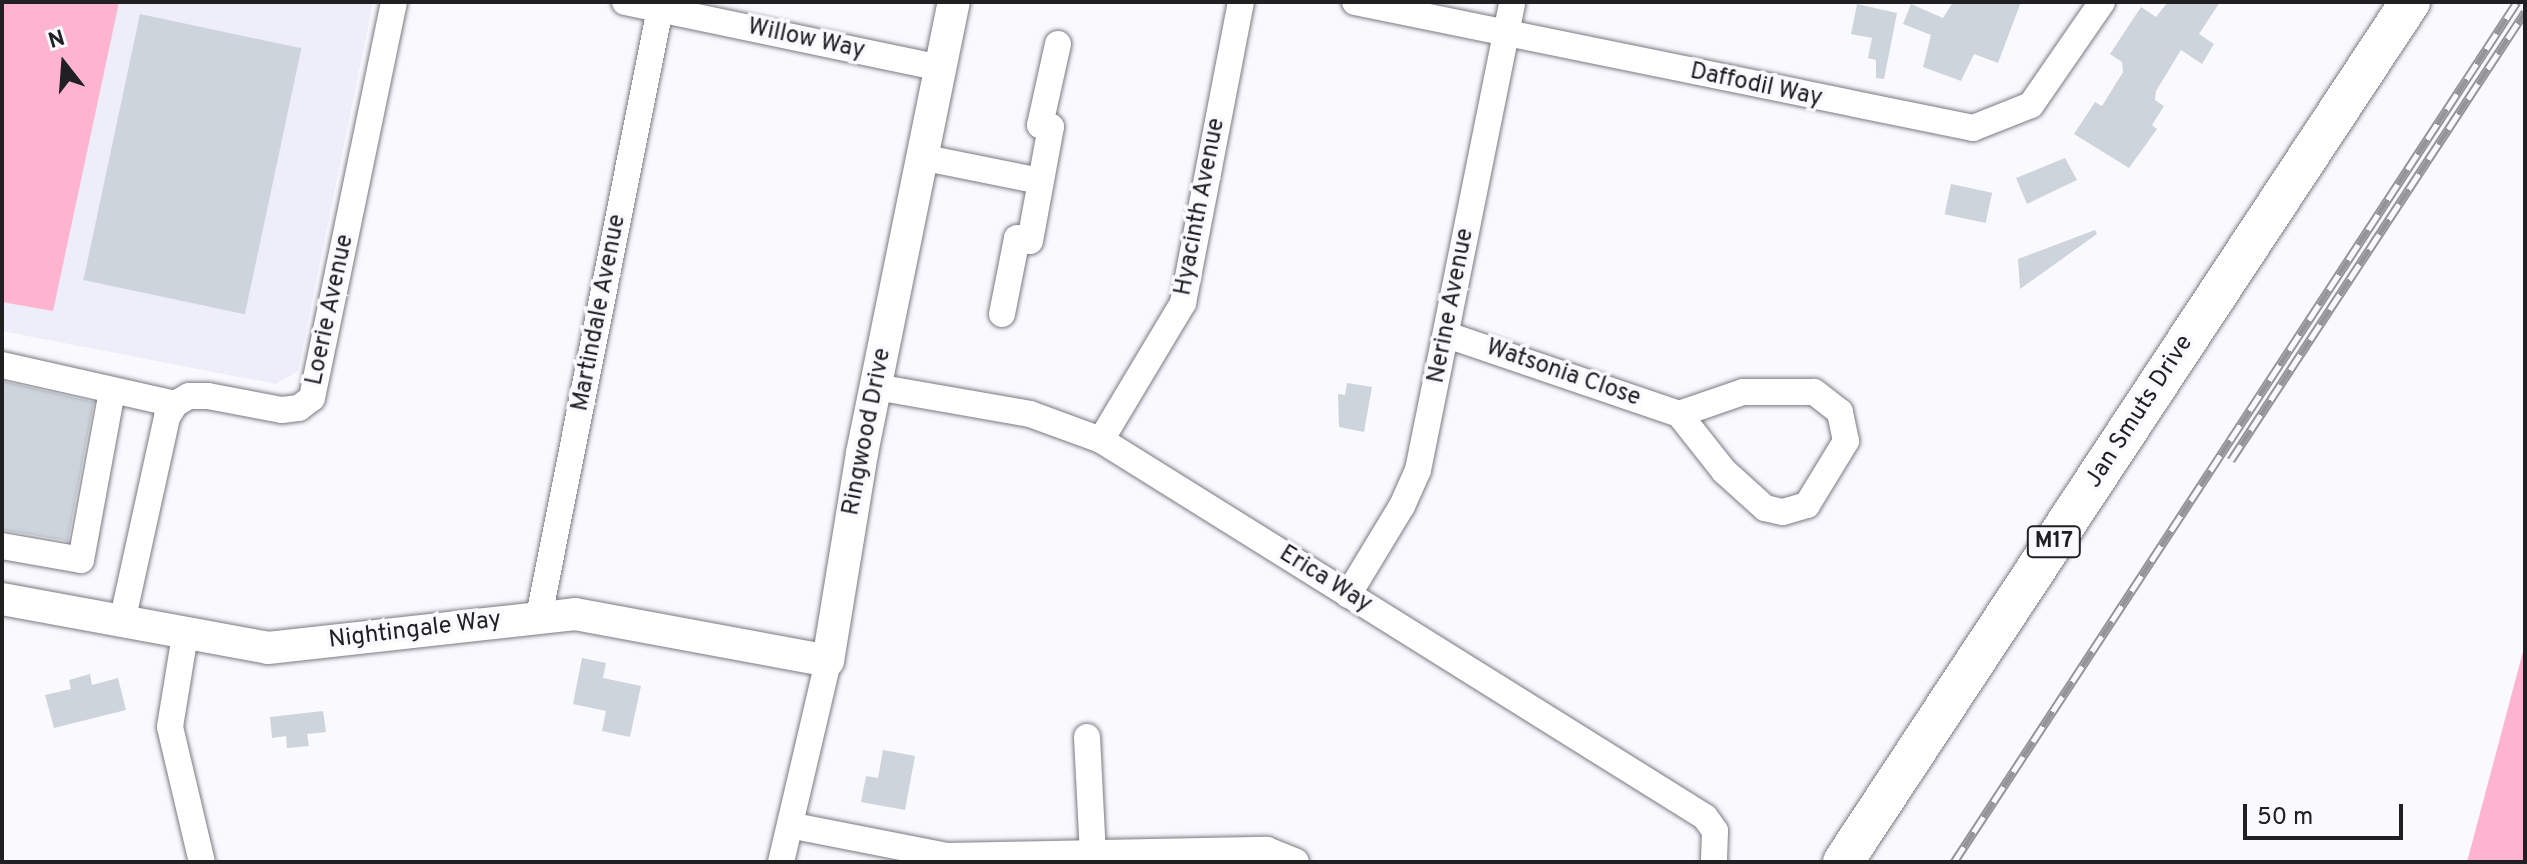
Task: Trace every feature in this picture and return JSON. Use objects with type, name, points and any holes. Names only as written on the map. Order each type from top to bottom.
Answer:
[{"type":"main road","name":"Jan Smuts Drive","points":[[1843,862],[2410,2]]},
{"type":"street","name":"Loerie Avenue","points":[[175,404],[189,396],[208,396],[282,410],[299,408],[312,398],[394,2]]},
{"type":"street","name":"Willow Way","points":[[625,2],[941,68]]},
{"type":"street","name":"Ringwood Drive","points":[[781,862],[794,826],[828,661],[876,387],[954,2]]},
{"type":"street","name":"Hyacinth Avenue","points":[[1101,440],[1183,303],[1241,2]]},
{"type":"street","name":"Daffodil Way","points":[[1355,2],[1973,128],[2031,105],[2102,2]]},
{"type":"street","name":"Nerine Avenue","points":[[1348,595],[1412,488],[1447,335],[1512,2]]},
{"type":"street","name":"Martindale Avenue","points":[[539,616],[660,9]]},
{"type":"street","points":[[1002,314],[1017,238],[1030,241],[1051,127],[1040,125],[1058,44]]},
{"type":"street","points":[[921,157],[1040,181]]},
{"type":"street","name":"Watsonia Close","points":[[1447,335],[1679,414]]},
{"type":"street","points":[[2,365],[175,404],[167,417],[122,622]]},
{"type":"street","name":"Erica Way","points":[[876,387],[1030,414],[1101,440],[1705,817],[1715,831],[1714,862]]},
{"type":"street","points":[[2,546],[81,560],[112,391]]},
{"type":"street","points":[[1743,392],[1814,392],[1840,412],[1846,441],[1807,505],[1783,512],[1746,494],[1679,414],[1743,392]]},
{"type":"street","name":"Nightingale Way","points":[[2,599],[268,648],[539,616],[608,616],[828,661]]},
{"type":"street","points":[[185,635],[170,727],[202,862]]},
{"type":"street","points":[[1087,737],[1093,856]]},
{"type":"street","points":[[794,826],[947,856],[1093,856],[1267,850],[1296,862]]},
{"type":"shaded area","points":[[2,2],[373,2],[298,371],[276,384],[2,331]]},
{"type":"shaded area","points":[[2,2],[119,2],[53,311],[2,302]]},
{"type":"shaded area","points":[[2525,644],[2525,862],[2467,862]]},
{"type":"building","points":[[1953,2],[2021,2],[1998,63],[1974,54],[1961,81],[1923,67],[1931,35],[1903,24],[1911,4],[1943,18]]},
{"type":"building","points":[[2168,2],[2220,2],[2199,34],[2214,44],[2202,64],[2181,50],[2156,91],[2155,100],[2164,106],[2152,125],[2157,129],[2129,168],[2074,134],[2095,102],[2102,106],[2123,72],[2122,62],[2110,54],[2141,7],[2156,17]]},
{"type":"building","points":[[1857,4],[1897,13],[1884,79],[1876,78],[1876,60],[1868,58],[1872,38],[1851,34]]},
{"type":"building","points":[[140,14],[301,48],[245,314],[83,280]]},
{"type":"building","points":[[2065,158],[2077,180],[2027,204],[2016,178]]},
{"type":"building","points":[[1951,184],[1992,193],[1986,223],[1945,214]]},
{"type":"building","points":[[2095,230],[2097,234],[2020,289],[2018,259]]},
{"type":"building","points":[[2,381],[94,402],[68,541],[2,530]]},
{"type":"building","points":[[1347,383],[1372,387],[1364,432],[1339,427],[1338,394],[1345,395]]},
{"type":"building","points":[[582,658],[606,663],[603,678],[641,686],[630,737],[602,731],[606,711],[573,704]]},
{"type":"building","points":[[90,674],[92,685],[118,678],[126,710],[54,728],[45,695],[71,689],[69,680]]},
{"type":"building","points":[[323,711],[326,732],[307,734],[309,746],[287,748],[286,736],[272,738],[270,717]]},
{"type":"building","points":[[883,750],[915,756],[905,810],[861,802],[866,776],[878,778]]},
{"type":"railway","points":[[1954,862],[2517,2]]},
{"type":"railway","points":[[2231,460],[2525,12]]}]
